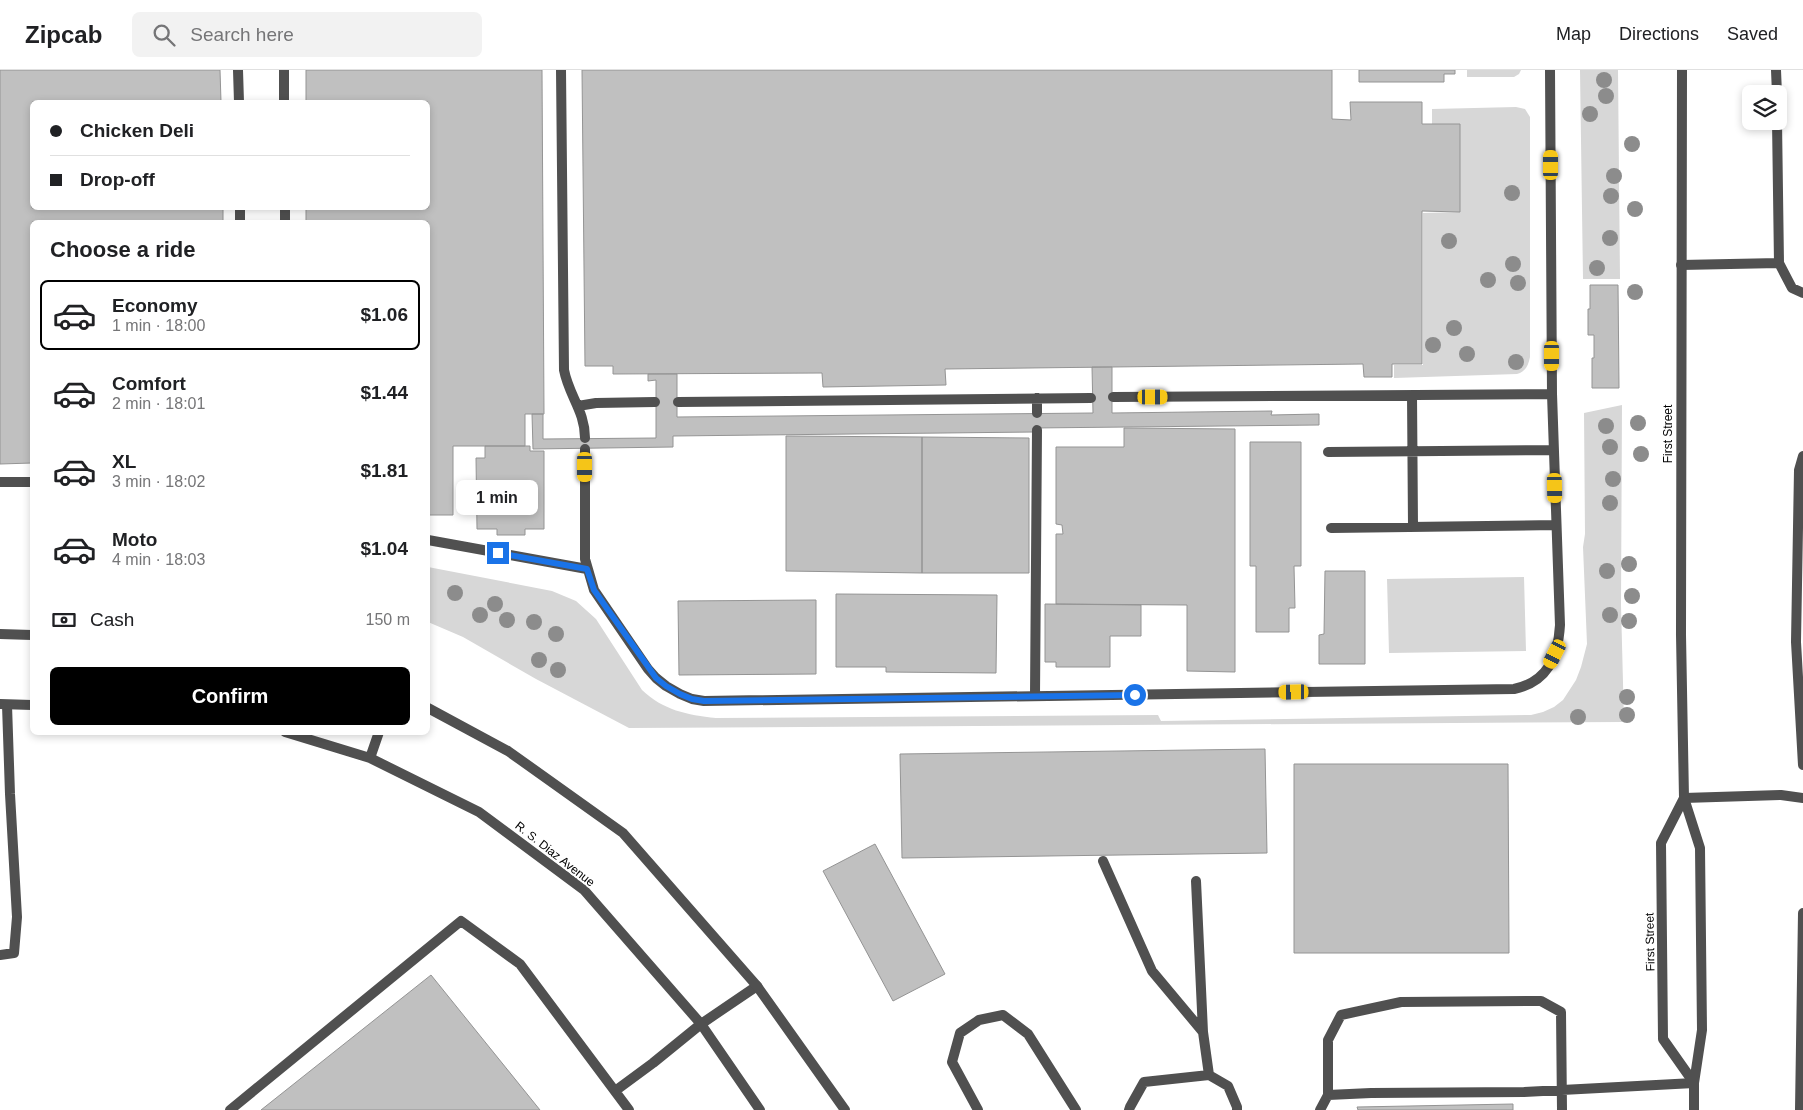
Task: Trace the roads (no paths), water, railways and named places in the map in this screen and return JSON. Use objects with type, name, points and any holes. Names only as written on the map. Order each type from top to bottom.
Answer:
[{"type":"street","points":[[238,70],[239,100]]},
{"type":"street","points":[[284,70],[284,100]]},
{"type":"street","points":[[561,70],[564,370],[568,388],[584,422],[585,438]]},
{"type":"street","points":[[585,449],[585,559],[594,590],[648,669],[666,686],[692,699],[704,701],[1514,689],[1527,686],[1540,678],[1549,667],[1559,641],[1560,626],[1552,394],[1550,70]]},
{"type":"street","name":"First Street","points":[[1682,70],[1681,635],[1684,798],[1700,848],[1702,1030],[1694,1083],[1694,1110]]},
{"type":"street","points":[[1776,70],[1777,85]]},
{"type":"street","points":[[1777,130],[1780,264],[1792,288],[1803,294]]},
{"type":"street","points":[[1681,265],[1780,264]]},
{"type":"street","points":[[1113,397],[1552,394]]},
{"type":"street","points":[[1412,395],[1414,526]]},
{"type":"street","points":[[1037,398],[1037,413]]},
{"type":"street","points":[[678,402],[1091,398]]},
{"type":"street","points":[[578,406],[596,402],[655,402]]},
{"type":"street","points":[[1035,696],[1037,430]]},
{"type":"street","points":[[1328,452],[1554,450]]},
{"type":"street","points":[[1803,456],[1799,470],[1796,642],[1803,765]]},
{"type":"street","points":[[0,482],[30,482]]},
{"type":"street","points":[[1332,528],[1556,525]]},
{"type":"street","points":[[430,540],[587,569]]},
{"type":"street","points":[[0,634],[30,636]]},
{"type":"street","points":[[0,955],[14,953],[17,917],[4,704],[30,705]]},
{"type":"street","points":[[430,709],[508,751],[622,833],[757,986],[845,1110]]},
{"type":"street","name":"R. S. Diaz Avenue","points":[[295,735],[370,758],[479,812],[584,890],[701,1024],[760,1110]]},
{"type":"street","points":[[370,758],[378,735]]},
{"type":"street","points":[[1684,798],[1781,795],[1803,798]]},
{"type":"street","name":"First Street","points":[[1684,798],[1661,843],[1663,1039],[1694,1083]]},
{"type":"street","points":[[1103,860],[1152,971],[1203,1032]]},
{"type":"street","points":[[1196,880],[1203,1032],[1209,1075]]},
{"type":"street","points":[[1800,1110],[1803,913]]},
{"type":"street","points":[[230,1110],[461,921],[520,964],[629,1110]]},
{"type":"street","points":[[615,1091],[701,1024],[757,986]]},
{"type":"street","points":[[1320,1110],[1328,1096],[1328,1040],[1341,1015],[1401,1002],[1541,1001],[1561,1012],[1562,1110]]},
{"type":"street","points":[[978,1110],[952,1062],[960,1033],[979,1020],[1003,1015],[1028,1034],[1076,1110]]},
{"type":"street","points":[[1129,1110],[1144,1082],[1209,1075],[1228,1086],[1238,1106],[1237,1110]]},
{"type":"street","points":[[1328,1096],[1371,1093],[1524,1092],[1694,1083]]}]
